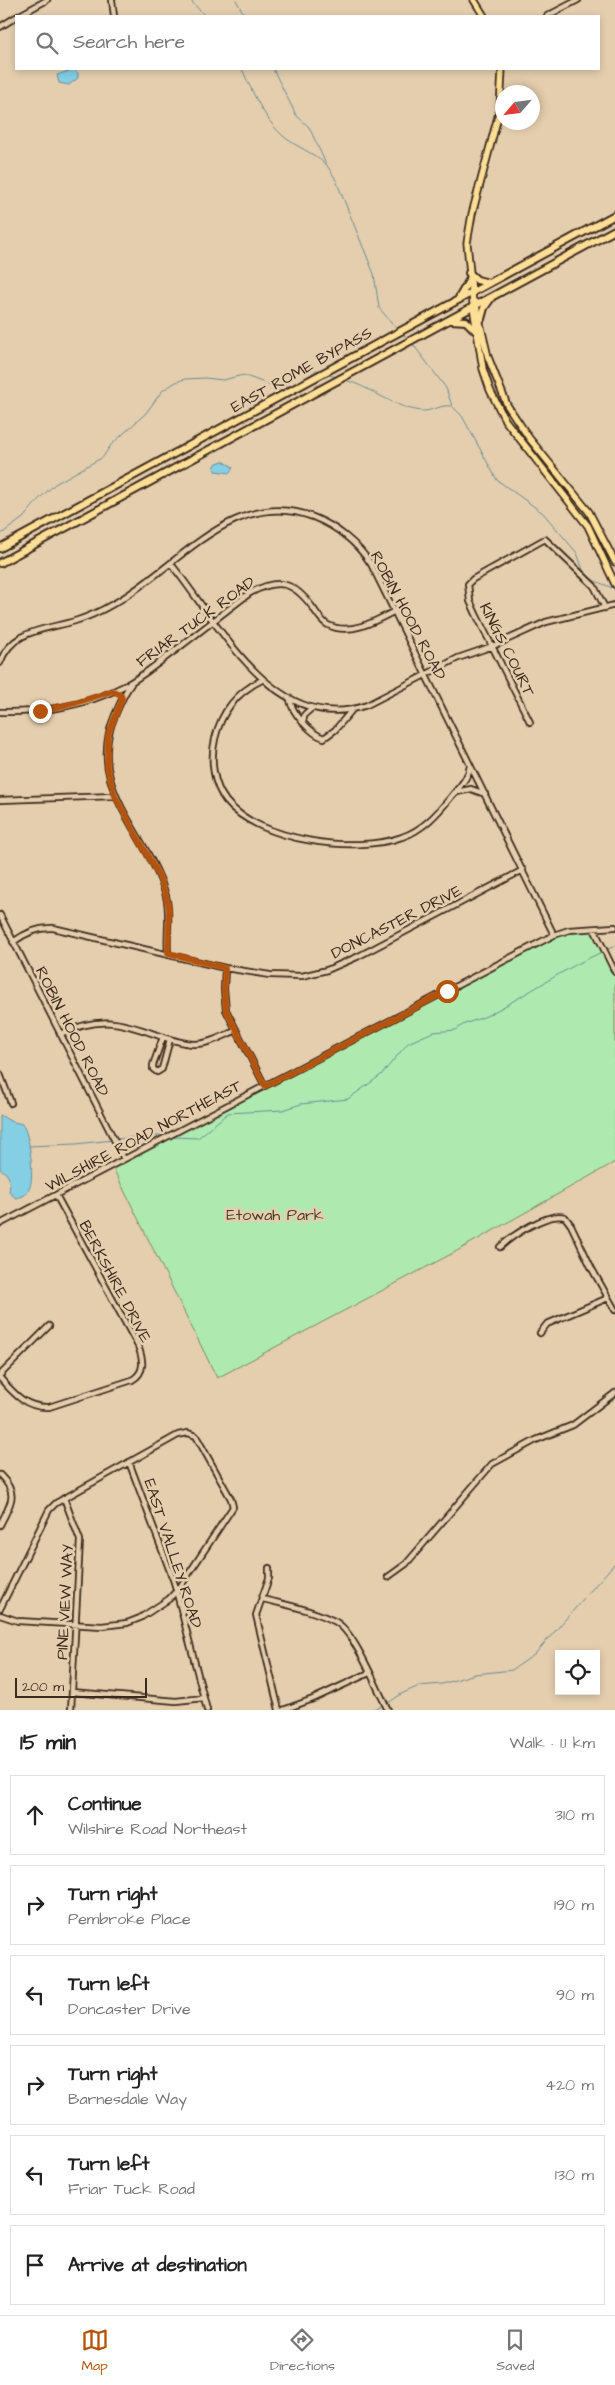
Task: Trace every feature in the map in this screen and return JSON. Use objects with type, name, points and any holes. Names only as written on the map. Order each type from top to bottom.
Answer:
[{"type":"highway","name":"EAST ROME BYPASS","points":[[0,548],[615,214]]},
{"type":"highway","name":"EAST ROME BYPASS","points":[[0,564],[615,230]]},
{"type":"highway","points":[[456,301],[470,276],[490,283]]},
{"type":"highway","points":[[481,319],[484,308],[493,296]]},
{"type":"highway","points":[[450,320],[466,321],[476,331]]},
{"type":"main road","points":[[474,0],[483,15]]},
{"type":"main road","points":[[502,70],[500,109],[469,228],[467,255],[475,306],[476,331],[483,369],[501,412],[514,434],[588,526],[615,584]]},
{"type":"main road","points":[[475,306],[481,319],[488,357],[507,405],[529,438],[589,512],[615,562]]},
{"type":"street","points":[[21,15],[47,0]]},
{"type":"street","points":[[112,0],[114,15]]},
{"type":"street","points":[[549,15],[578,0]]},
{"type":"street","points":[[0,27],[15,18]]},
{"type":"street","name":"ROBIN HOOD ROAD","points":[[0,663],[7,648],[24,634],[75,621],[129,595],[211,532],[237,518],[258,512],[293,511],[322,520],[351,540],[371,564],[554,935]]},
{"type":"street","name":"KINGS COURT","points":[[530,722],[470,601],[468,584],[473,579],[545,539],[594,586],[605,608]]},
{"type":"street","points":[[171,564],[262,680],[290,700],[312,708],[337,711],[352,710],[380,699],[458,658],[492,646],[546,622],[615,605]]},
{"type":"street","name":"FRIAR TUCK ROAD","points":[[0,712],[40,711],[76,703],[113,691],[134,680],[250,592],[267,584],[279,583],[296,590],[329,626],[359,627],[395,611]]},
{"type":"street","points":[[134,680],[122,699],[110,729],[106,750],[107,767],[115,796],[159,876],[166,896],[169,909],[168,953]]},
{"type":"street","points":[[262,680],[243,690],[233,700],[218,726],[213,753],[215,777],[220,791],[227,802],[245,817],[276,831],[304,838],[342,843],[374,843],[400,838],[414,832],[437,815],[467,777],[470,764]]},
{"type":"street","points":[[113,691],[121,695],[122,699]]},
{"type":"street","points":[[290,700],[292,707],[315,734],[327,737],[352,710]]},
{"type":"street","points":[[303,721],[305,714],[312,708]]},
{"type":"street","points":[[453,794],[471,789],[486,795]]},
{"type":"street","points":[[0,800],[84,799],[115,796]]},
{"type":"street","name":"DONCASTER DRIVE","points":[[13,942],[27,933],[46,927],[70,930],[225,968],[292,976],[327,970],[357,957],[523,870]]},
{"type":"street","name":"ROBIN HOOD ROAD","points":[[0,915],[124,1159]]},
{"type":"street","name":"WILSHIRE ROAD NORTHEAST","points":[[2,1223],[554,935],[569,930],[615,927]]},
{"type":"street","points":[[594,929],[615,972]]},
{"type":"street","points":[[225,968],[225,1001],[235,1031],[265,1086]]},
{"type":"street","points":[[60,1034],[89,1022],[104,1021],[122,1024],[170,1039],[199,1043],[235,1031]]},
{"type":"street","points":[[163,1037],[153,1065],[153,1069],[158,1072],[164,1066],[170,1039]]},
{"type":"street","points":[[0,1074],[11,1104]]},
{"type":"street","name":"BERKSHIRE DRIVE","points":[[0,1376],[23,1401],[38,1408],[49,1407],[132,1380],[138,1376],[143,1367],[142,1356],[138,1346],[56,1195]]},
{"type":"street","points":[[0,1216],[2,1223]]},
{"type":"street","points":[[500,1247],[520,1231],[550,1218],[565,1217],[615,1310]]},
{"type":"street","points":[[540,1333],[548,1324],[608,1298]]},
{"type":"street","points":[[0,1376],[49,1326]]},
{"type":"street","points":[[388,1577],[406,1564],[492,1464],[536,1440],[567,1429],[615,1393]]},
{"type":"street","points":[[0,1608],[49,1510],[56,1503],[178,1435],[188,1433],[194,1435],[231,1499],[233,1507],[176,1591],[160,1606],[127,1623],[114,1626],[18,1621],[0,1615]]},
{"type":"street","name":"EAST VALLEY ROAD","points":[[130,1462],[176,1591],[207,1710]]},
{"type":"street","points":[[0,1475],[11,1488],[12,1501],[0,1525]]},
{"type":"street","name":"PINE VIEW WAY","points":[[64,1498],[80,1540],[71,1710]]},
{"type":"street","points":[[269,1568],[269,1578],[256,1615],[279,1710]]},
{"type":"street","points":[[263,1599],[336,1622],[349,1636],[388,1710]]},
{"type":"street","points":[[283,1710],[314,1699],[369,1673]]},
{"type":"street","points":[[72,1692],[176,1701],[204,1698]]},
{"type":"green space","name":"Etowah Park","points":[[594,929],[615,969],[615,1162],[455,1252],[217,1378],[112,1166],[561,931]]},
{"type":"water","points":[[75,70],[78,73],[78,78],[69,85],[59,83],[57,75]]},
{"type":"water","points":[[223,461],[233,467],[230,473],[215,471],[214,467],[217,463]]},
{"type":"water","points":[[0,1115],[10,1121],[22,1124],[29,1146],[32,1167],[31,1184],[27,1193],[18,1198],[9,1192],[9,1179],[6,1173],[0,1169]]},
{"type":"waterway","points":[[190,0],[204,15]]},
{"type":"waterway","points":[[236,0],[244,15]]},
{"type":"waterway","points":[[242,70],[259,104],[276,129],[288,140],[325,164]]},
{"type":"waterway","points":[[274,70],[296,115],[309,127],[326,164],[335,178],[374,274],[379,308],[398,330]]},
{"type":"waterway","points":[[401,332],[407,338]]},
{"type":"waterway","points":[[412,343],[446,388],[452,406],[462,416],[497,480],[543,513],[577,553],[583,570],[593,580],[615,589]]},
{"type":"waterway","points":[[0,535],[23,518],[55,484],[103,457],[111,445],[146,413],[162,391],[176,382],[185,379],[205,378],[223,380],[243,375],[270,385],[292,386],[304,380],[316,370],[320,371]]},
{"type":"waterway","points":[[326,374],[336,377]]},
{"type":"waterway","points":[[345,380],[411,409],[425,411],[451,406]]},
{"type":"waterway","points":[[606,950],[615,946]]},
{"type":"waterway","points":[[171,1137],[198,1138],[228,1113],[283,1110],[301,1104],[348,1099],[381,1075],[408,1043],[433,1032],[456,1030],[463,1025],[486,1016],[573,966],[602,952]]},
{"type":"waterway","points":[[117,1139],[163,1136]]},
{"type":"waterway","points":[[29,1146],[113,1140]]},
{"type":"waterway","points":[[387,1704],[401,1694],[419,1686],[442,1684],[475,1674],[512,1670],[534,1655],[615,1563]]},
{"type":"waterway","points":[[368,1710],[384,1706]]},
{"type":"route","points":[[40,711],[76,703],[113,691],[121,695],[122,699],[108,735],[106,750],[107,767],[115,796],[159,876],[166,896],[169,909],[168,953],[225,968],[226,1010],[235,1031],[265,1086],[447,991]]}]
